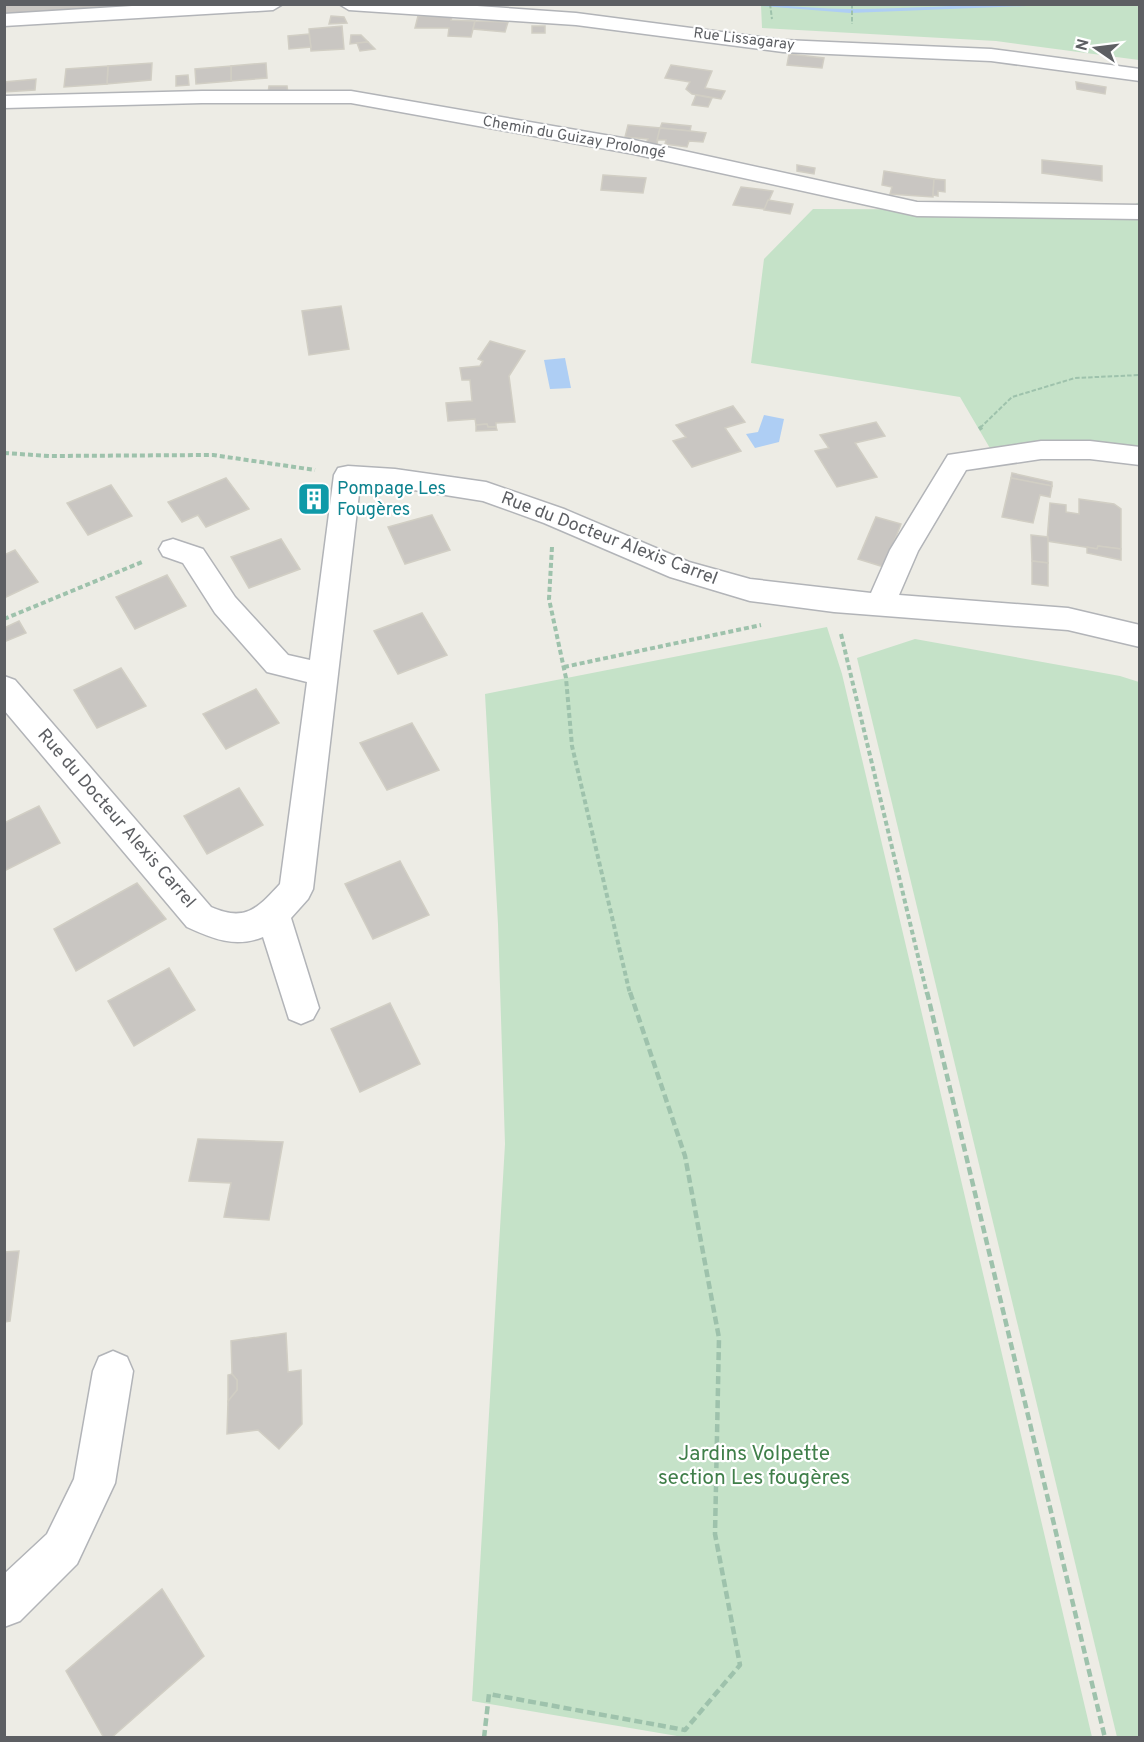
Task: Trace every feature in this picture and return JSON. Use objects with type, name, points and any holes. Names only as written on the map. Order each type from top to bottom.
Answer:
[{"type":"street","points":[[4,20],[273,4]]},
{"type":"street","name":"Rue Lissagaray","points":[[349,4],[576,19],[783,46],[991,54],[1140,75]]},
{"type":"street","name":"Chemin du Guizay Prolongé","points":[[4,102],[351,97],[634,147],[917,209],[1140,212]]},
{"type":"street","points":[[881,604],[904,550],[957,462],[1041,450],[1090,450],[1140,456]]},
{"type":"street","name":"Rue du Docteur Alexis Carrel","points":[[4,688],[200,917],[223,929],[252,928],[274,916],[296,889],[348,475],[395,478],[486,492],[554,516],[680,570],[750,590],[834,601],[1068,619],[1140,636]]},
{"type":"street","points":[[173,549],[193,556],[225,605],[278,664],[324,675]]},
{"type":"street","points":[[274,916],[301,1008]]},
{"type":"street","points":[[4,1605],[63,1550],[94,1483],[113,1371]]},
{"type":"path","points":[[852,4],[852,20]]},
{"type":"path","points":[[957,462],[980,426],[1012,398],[1075,378],[1140,375]]},
{"type":"path","points":[[4,453],[49,456],[213,455],[348,475]]},
{"type":"path","points":[[484,1737],[489,1694],[685,1730],[740,1665],[715,1534],[719,1338],[685,1156],[627,984],[572,746],[564,667],[549,599],[554,516]]},
{"type":"path","points":[[4,619],[173,549]]},
{"type":"path","points":[[834,601],[1105,1737]]},
{"type":"path","points":[[564,667],[768,624]]},
{"type":"green space","points":[[761,5],[1139,5],[1139,60],[996,41],[762,28]]},
{"type":"green space","points":[[1139,202],[1139,451],[991,450],[960,397],[751,363],[764,259],[813,209],[1124,210]]},
{"type":"green space","name":"Jardins Volpette section Les fougères","points":[[827,627],[842,674],[1092,1737],[683,1737],[472,1701],[505,1144],[498,924],[485,694]]},
{"type":"green space","points":[[915,639],[1120,676],[1139,682],[1139,1737],[1117,1737],[857,658]]},
{"type":"water","points":[[565,358],[571,388],[550,389],[544,360]]},
{"type":"water","points":[[764,415],[784,419],[779,442],[755,448],[746,434],[758,432]]},
{"type":"building","points":[[4,4],[114,4],[114,8],[4,17]]},
{"type":"building","points":[[331,16],[344,17],[347,23],[329,24]]},
{"type":"building","points":[[418,16],[452,17],[451,20],[475,21],[471,37],[448,36],[449,28],[415,28]]},
{"type":"building","points":[[475,21],[508,22],[505,32],[473,29]]},
{"type":"building","points":[[342,26],[344,49],[311,51],[309,29]]},
{"type":"building","points":[[532,26],[545,26],[545,33],[532,33]]},
{"type":"building","points":[[309,34],[311,47],[289,49],[288,36]]},
{"type":"building","points":[[351,35],[361,35],[368,42],[350,44]]},
{"type":"building","points":[[368,42],[375,49],[360,51],[357,43]]},
{"type":"building","points":[[789,54],[824,58],[822,68],[787,65]]},
{"type":"building","points":[[152,63],[151,80],[107,84],[108,66]]},
{"type":"building","points":[[266,63],[267,78],[231,81],[231,66]]},
{"type":"building","points":[[671,65],[712,71],[705,88],[725,91],[721,99],[692,94],[686,89],[690,82],[665,78]]},
{"type":"building","points":[[108,66],[107,84],[64,87],[66,69]]},
{"type":"building","points":[[231,66],[231,81],[196,84],[195,69]]},
{"type":"building","points":[[188,75],[189,85],[176,86],[176,76]]},
{"type":"building","points":[[36,79],[35,90],[4,92],[4,82]]},
{"type":"building","points":[[1076,82],[1106,87],[1105,94],[1077,89]]},
{"type":"building","points":[[269,86],[287,86],[288,93],[268,93]]},
{"type":"building","points":[[696,95],[712,98],[708,107],[692,105]]},
{"type":"building","points":[[662,123],[691,126],[690,131],[660,128]]},
{"type":"building","points":[[628,125],[660,128],[657,144],[646,143],[648,139],[625,137]]},
{"type":"building","points":[[660,128],[706,133],[703,142],[689,141],[687,147],[665,144],[666,140],[657,140]]},
{"type":"building","points":[[1042,160],[1102,166],[1102,181],[1042,173]]},
{"type":"building","points":[[797,165],[815,168],[814,174],[797,171]]},
{"type":"building","points":[[884,171],[934,179],[933,197],[890,194],[892,187],[882,185]]},
{"type":"building","points":[[603,175],[646,178],[643,193],[601,190]]},
{"type":"building","points":[[934,179],[945,180],[945,192],[938,191],[938,196],[933,195]]},
{"type":"building","points":[[741,187],[773,191],[765,209],[733,205]]},
{"type":"building","points":[[768,200],[793,204],[790,214],[764,210]]},
{"type":"building","points":[[341,306],[349,349],[309,355],[302,311]]},
{"type":"building","points":[[490,341],[525,351],[509,376],[515,422],[496,423],[496,427],[488,427],[487,424],[476,425],[475,419],[448,421],[446,403],[472,401],[470,380],[462,380],[460,368],[480,366],[483,361],[478,359]]},
{"type":"building","points":[[733,406],[745,422],[725,428],[741,451],[692,467],[673,441],[686,437],[676,425]]},
{"type":"building","points":[[876,422],[885,436],[855,443],[877,477],[837,487],[815,451],[829,448],[820,435]]},
{"type":"building","points":[[487,424],[488,427],[496,427],[497,430],[476,431],[476,425]]},
{"type":"building","points":[[1012,473],[1052,482],[1052,486],[1011,478]]},
{"type":"building","points":[[226,478],[249,509],[206,527],[198,515],[182,522],[168,502]]},
{"type":"building","points":[[1011,478],[1052,486],[1050,497],[1040,495],[1033,523],[1002,517]]},
{"type":"building","points":[[111,485],[132,516],[88,535],[67,503]]},
{"type":"building","name":"Pompage Les Fougères","points":[[322,492],[325,500],[306,505],[303,498]]},
{"type":"building","points":[[1079,499],[1114,504],[1121,509],[1121,549],[1098,546],[1097,549],[1047,541],[1050,503],[1066,505],[1066,512],[1079,514]]},
{"type":"building","points":[[432,515],[450,550],[405,564],[388,527]]},
{"type":"building","points":[[876,517],[901,524],[884,567],[858,559]]},
{"type":"building","points":[[1031,535],[1048,537],[1048,563],[1032,561]]},
{"type":"building","points":[[281,539],[300,569],[249,588],[231,557]]},
{"type":"building","points":[[1098,546],[1121,549],[1121,560],[1087,553],[1087,547],[1097,549]]},
{"type":"building","points":[[15,550],[38,582],[4,598],[4,555]]},
{"type":"building","points":[[1032,561],[1048,563],[1048,586],[1032,584]]},
{"type":"building","points":[[167,575],[186,606],[135,629],[116,597]]},
{"type":"building","points":[[422,613],[447,655],[398,674],[374,631]]},
{"type":"building","points":[[19,621],[26,633],[4,642],[4,628]]},
{"type":"building","points":[[121,668],[146,706],[97,728],[74,690]]},
{"type":"building","points":[[256,689],[279,723],[226,749],[203,714]]},
{"type":"building","points":[[412,723],[439,770],[387,790],[360,743]]},
{"type":"building","points":[[239,788],[263,825],[207,854],[184,816]]},
{"type":"building","points":[[39,806],[60,843],[4,871],[4,823]]},
{"type":"building","points":[[400,861],[429,915],[373,939],[345,884]]},
{"type":"building","points":[[137,883],[166,919],[76,971],[54,929]]},
{"type":"building","points":[[169,968],[195,1010],[134,1046],[108,1001]]},
{"type":"building","points":[[390,1003],[420,1064],[360,1092],[331,1029]]},
{"type":"building","points":[[198,1139],[283,1142],[269,1220],[224,1217],[231,1183],[189,1181]]},
{"type":"building","points":[[19,1251],[10,1321],[4,1322],[4,1252]]},
{"type":"building","points":[[286,1333],[288,1372],[301,1370],[302,1424],[279,1449],[258,1430],[227,1434],[228,1401],[237,1390],[237,1380],[232,1374],[231,1341]]},
{"type":"building","points":[[232,1374],[237,1380],[237,1390],[228,1401],[228,1375]]},
{"type":"building","points":[[162,1589],[204,1656],[111,1738],[104,1738],[66,1671]]},
{"type":"waterway","points":[[740,4],[850,11],[1027,4]]},
{"type":"place","name":"Pompage Les Fougères","points":[[314,499]]}]
